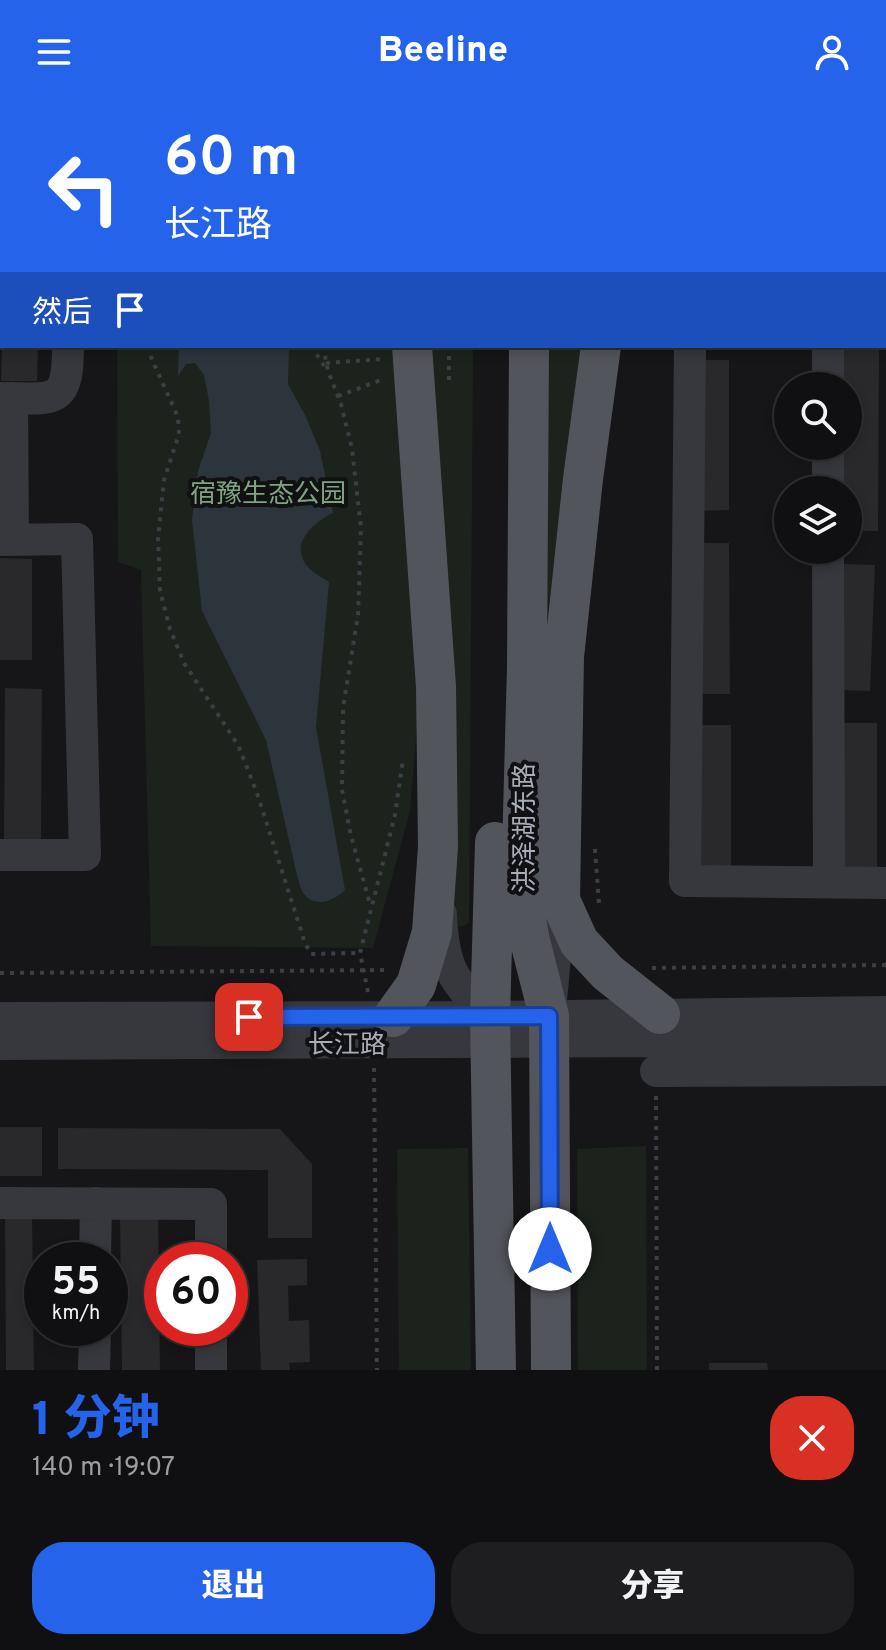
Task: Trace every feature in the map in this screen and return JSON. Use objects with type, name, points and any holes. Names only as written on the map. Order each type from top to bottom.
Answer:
[{"type":"main road","points":[[502,348],[514,674]]},
{"type":"main road","points":[[514,674],[529,348]]},
{"type":"main road","points":[[601,348],[564,657],[560,900],[579,942],[608,973],[657,1011]]},
{"type":"main road","points":[[380,1026],[416,985],[432,932],[438,847],[436,687],[402,360]]},
{"type":"main road","name":"洪泽湖东路","points":[[496,1370],[491,1029],[514,674]]},
{"type":"main road","name":"洪泽湖东路","points":[[514,674],[521,888],[549,1029],[551,1370]]},
{"type":"street","points":[[0,855],[85,855],[77,539],[6,540],[6,398],[52,398],[64,388],[68,374],[68,348]]},
{"type":"street","points":[[690,348],[685,881],[886,883]]},
{"type":"street","points":[[828,348],[828,372]]},
{"type":"street","points":[[828,564],[829,882]]},
{"type":"street","points":[[438,847],[442,945],[448,966],[491,1029]]},
{"type":"street","points":[[549,1029],[560,900]]},
{"type":"street","name":"长江路","points":[[549,1029],[657,1011],[886,1012]]},
{"type":"street","name":"长江路","points":[[0,1018],[549,1029],[886,1040]]},
{"type":"street","name":"长江路","points":[[0,1044],[380,1026]]},
{"type":"street","points":[[656,1071],[886,1070]]},
{"type":"street","points":[[0,1203],[211,1204],[211,1242]]},
{"type":"street","points":[[95,1242],[96,1203]]},
{"type":"street","points":[[94,1370],[95,1346]]},
{"type":"street","points":[[211,1346],[211,1370]]},
{"type":"path","points":[[149,348],[178,417],[179,434],[164,480],[158,538],[160,591],[170,629],[184,663],[238,745],[311,954],[360,953]]},
{"type":"path","points":[[312,348],[328,371]]},
{"type":"path","points":[[323,348],[352,449],[361,528],[358,615],[343,708],[342,790],[351,836],[371,906]]},
{"type":"path","points":[[326,363],[402,360]]},
{"type":"path","points":[[338,396],[402,360]]},
{"type":"path","points":[[377,1370],[380,1026],[360,953],[395,815],[404,748]]},
{"type":"path","points":[[595,849],[599,908]]},
{"type":"path","points":[[657,1011],[651,968],[886,965]]},
{"type":"path","points":[[0,973],[420,970]]},
{"type":"path","points":[[656,1071],[657,1370]]},
{"type":"green space","name":"宿豫生态公园","points":[[117,348],[402,348],[421,676],[410,811],[373,948],[151,946],[141,570],[118,562]]},
{"type":"green space","points":[[424,348],[473,348],[469,923],[462,927],[455,926]]},
{"type":"green space","points":[[542,348],[584,348],[547,715]]},
{"type":"green space","points":[[646,1146],[647,1370],[578,1370],[577,1149]]},
{"type":"green space","points":[[468,1148],[471,1370],[399,1370],[397,1149]]},
{"type":"shaded area","points":[[179,348],[289,348],[288,384],[320,451],[333,513],[311,528],[302,542],[301,550],[308,567],[329,582],[316,727],[345,890],[325,901],[309,899],[302,890],[266,740],[202,611],[192,520],[198,471],[211,433],[209,401],[204,375],[195,363],[186,364],[178,376]]},
{"type":"building","points":[[2,348],[38,348],[37,381],[1,381]]},
{"type":"building","points":[[842,348],[879,348],[878,531],[862,531],[862,476],[841,476],[841,460],[862,460],[862,372],[841,372]]},
{"type":"building","points":[[694,360],[729,360],[729,510],[694,511]]},
{"type":"building","points":[[694,543],[729,543],[730,694],[694,694]]},
{"type":"building","points":[[0,558],[32,559],[32,660],[0,660]]},
{"type":"building","points":[[843,564],[875,565],[870,691],[839,690]]},
{"type":"building","points":[[5,688],[42,689],[41,841],[4,841]]},
{"type":"building","points":[[841,723],[877,723],[877,874],[841,874]]},
{"type":"building","points":[[695,725],[731,725],[731,875],[695,875]]},
{"type":"building","points":[[0,1127],[42,1127],[42,1176],[0,1176]]},
{"type":"building","points":[[58,1128],[280,1129],[312,1164],[312,1238],[268,1238],[268,1170],[58,1169]]},
{"type":"building","points":[[5,1214],[32,1214],[32,1242],[24,1242],[24,1346],[34,1346],[34,1370],[6,1370]]},
{"type":"building","points":[[120,1214],[158,1214],[158,1242],[144,1242],[144,1346],[160,1346],[160,1370],[122,1370],[122,1346],[128,1346],[128,1242],[120,1242]]},
{"type":"building","points":[[307,1259],[307,1285],[288,1286],[289,1321],[309,1320],[310,1362],[289,1363],[290,1370],[261,1370],[257,1260]]},
{"type":"building","points":[[709,1363],[767,1363],[768,1370],[709,1370]]},
{"type":"route","points":[[249,1017],[549,1016],[550,1249]]}]
